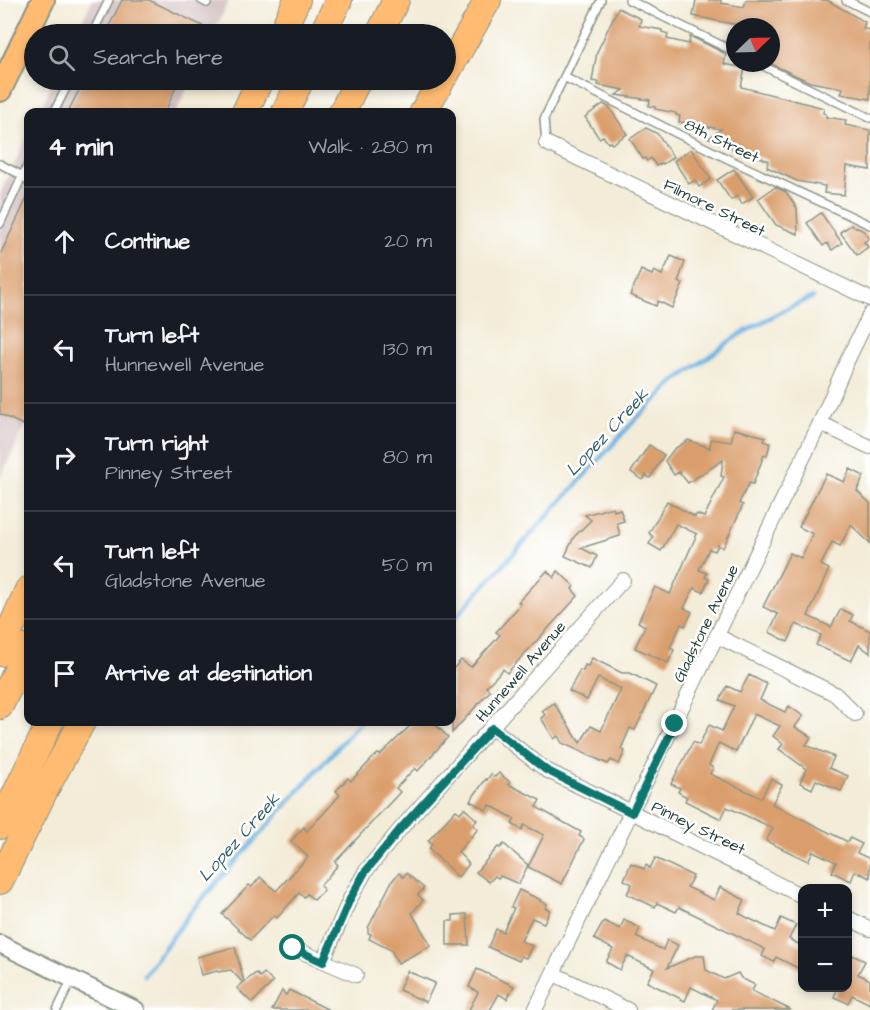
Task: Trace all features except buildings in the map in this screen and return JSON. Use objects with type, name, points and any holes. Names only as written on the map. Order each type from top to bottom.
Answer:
[{"type":"highway","points":[[286,24],[297,0]]},
{"type":"highway","points":[[312,24],[323,0]]},
{"type":"highway","points":[[327,24],[339,0]]},
{"type":"highway","points":[[385,24],[396,0]]},
{"type":"highway","points":[[456,56],[488,0]]},
{"type":"highway","points":[[247,108],[255,90]]},
{"type":"highway","points":[[278,108],[286,90]]},
{"type":"highway","points":[[287,108],[296,90]]},
{"type":"highway","points":[[344,108],[353,90]]},
{"type":"highway","points":[[425,108],[436,90]]},
{"type":"highway","points":[[0,653],[24,599]]},
{"type":"highway","points":[[0,706],[24,655]]},
{"type":"highway","points":[[0,826],[48,726]]},
{"type":"highway","points":[[0,881],[80,726]]},
{"type":"main road","points":[[32,24],[43,0]]},
{"type":"main road","points":[[0,90],[24,40]]},
{"type":"street","name":"Filmore Street","points":[[546,143],[870,299]]},
{"type":"street","name":"Gladstone Avenue","points":[[535,1010],[820,423],[870,314]]},
{"type":"street","points":[[820,423],[870,447]]},
{"type":"street","name":"Hunnewell Avenue","points":[[323,962],[350,899],[365,872],[402,827],[623,580]]},
{"type":"street","points":[[717,636],[835,694],[855,714]]},
{"type":"street","name":"Pinney Street","points":[[492,728],[546,770],[798,894]]},
{"type":"street","points":[[852,920],[870,929]]},
{"type":"street","points":[[0,944],[136,1010]]},
{"type":"street","points":[[293,948],[356,975]]},
{"type":"street","points":[[554,974],[628,1010]]},
{"type":"lane","points":[[97,24],[109,0]]},
{"type":"lane","points":[[546,143],[544,119],[601,0]]},
{"type":"lane","points":[[629,0],[726,48]]},
{"type":"lane","points":[[846,0],[870,12]]},
{"type":"lane","points":[[775,72],[870,118]]},
{"type":"lane","name":"8th Street","points":[[564,77],[726,158],[870,225]]},
{"type":"lane","points":[[56,108],[65,90]]},
{"type":"lane","points":[[0,164],[24,178]]},
{"type":"lane","points":[[0,224],[24,182]]},
{"type":"lane","points":[[57,1010],[72,979]]},
{"type":"shaded area","points":[[92,0],[229,0],[218,24],[81,24]]},
{"type":"shaded area","points":[[49,90],[186,90],[178,108],[41,108]]},
{"type":"shaded area","points":[[24,143],[24,429],[0,478],[0,194]]},
{"type":"waterway","name":"Lopez Creek","points":[[456,617],[634,421],[674,382],[737,336],[813,297]]},
{"type":"waterway","name":"Lopez Creek","points":[[144,975],[193,909],[356,726]]},
{"type":"route","points":[[293,948],[323,962],[350,899],[365,872],[402,827],[492,728],[546,770],[632,813],[675,724]]}]
